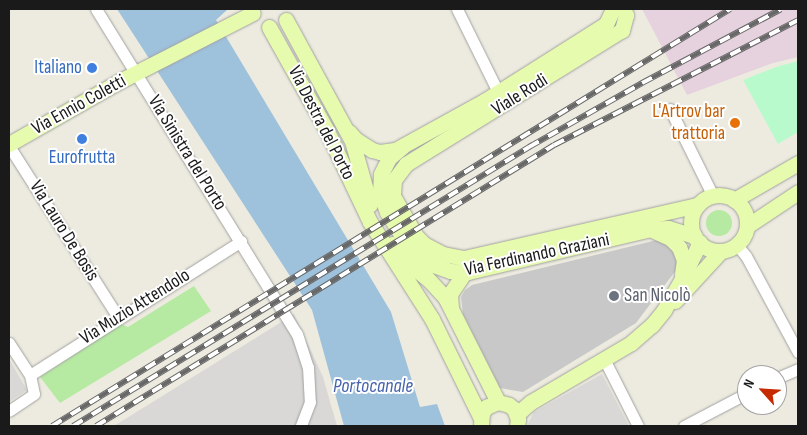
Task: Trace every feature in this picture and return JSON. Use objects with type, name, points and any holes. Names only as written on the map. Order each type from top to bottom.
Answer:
[{"type":"street","name":"Via Sinistra del Porto","points":[[96,9],[144,70],[241,241],[297,334],[308,367],[310,402],[301,426]]},
{"type":"street","points":[[457,9],[498,92]]},
{"type":"street","name":"Viale Rodi","points":[[402,147],[498,92],[606,24],[613,9]]},
{"type":"street","name":"Viale Rodi","points":[[399,172],[406,164],[622,30],[626,15],[622,9]]},
{"type":"street","name":"Via Ennio Coletti","points":[[9,145],[144,70],[227,27],[253,11]]},
{"type":"street","name":"Via Destra del Porto","points":[[253,11],[258,22],[269,27],[326,129],[373,220]]},
{"type":"street","name":"Via Destra del Porto","points":[[269,27],[282,24],[288,14]]},
{"type":"street","name":"Via Destra del Porto","points":[[288,14],[352,141],[373,220]]},
{"type":"street","points":[[670,110],[713,196]]},
{"type":"street","points":[[345,126],[355,139],[372,150],[389,152],[402,147]]},
{"type":"street","name":"Via Lauro De Bosis","points":[[9,145],[118,317]]},
{"type":"street","name":"Via Ferdinando Graziani","points":[[402,147],[389,158],[381,174],[380,192],[387,212],[406,242],[418,255],[441,269],[464,273],[650,229],[668,228],[697,239]]},
{"type":"street","points":[[734,200],[798,163]]},
{"type":"street","name":"Via Ferdinando Graziani","points":[[399,172],[394,180],[394,196],[416,236],[430,248],[452,257],[464,258],[698,205]]},
{"type":"street","points":[[747,226],[798,192]]},
{"type":"street","points":[[664,310],[682,296],[721,251],[737,244],[743,238],[747,226],[744,211],[734,200],[722,195],[713,196],[698,205],[691,223],[697,239],[712,250],[721,251]]},
{"type":"street","points":[[373,220],[395,249],[437,288],[451,308],[498,402]]},
{"type":"street","points":[[373,220],[432,319],[481,422]]},
{"type":"street","points":[[650,229],[670,238],[679,247],[684,260],[681,281]]},
{"type":"street","points":[[481,422],[486,407],[498,402],[509,405],[517,420],[531,402],[631,343],[652,325],[664,310],[681,281],[697,239]]},
{"type":"street","name":"Via Muzio Attendolo","points":[[30,375],[118,317],[241,241]]},
{"type":"street","points":[[737,244],[746,256],[798,352]]},
{"type":"street","points":[[451,308],[450,294],[464,273]]},
{"type":"street","points":[[9,343],[30,375],[34,394],[9,411]]},
{"type":"street","points":[[604,359],[638,426]]},
{"type":"street","points":[[684,426],[737,398]]},
{"type":"shaded area","points":[[642,9],[798,9],[798,57],[773,63],[687,95]]},
{"type":"shaded area","points":[[657,240],[663,241],[675,249],[677,269],[636,323],[523,392],[500,388],[463,314],[461,297],[465,290],[472,285]]},
{"type":"shaded area","points":[[294,314],[323,377],[337,426],[114,426]]},
{"type":"shaded area","points":[[9,359],[27,390],[9,402]]},
{"type":"shaded area","points":[[602,374],[629,426],[527,426],[534,412]]},
{"type":"green space","points":[[798,61],[798,132],[778,144],[743,80],[776,67]]},
{"type":"green space","points":[[719,210],[728,214],[732,223],[728,232],[719,236],[710,232],[706,223],[710,214]]},
{"type":"green space","points":[[194,286],[211,311],[60,403],[40,377],[121,324],[128,327]]},
{"type":"water","name":"Portocanale","points":[[117,9],[227,10],[216,20],[391,312],[420,407],[437,404],[445,426],[344,426],[312,310]]},
{"type":"railway","points":[[52,426],[730,9]]},
{"type":"railway","points":[[73,426],[529,147],[642,83],[781,9]]},
{"type":"railway","points":[[96,426],[554,145],[798,20]]},
{"type":"place","name":"Italiano","points":[[92,68]]},
{"type":"place","name":"L'Artrov bar trattoria","points":[[735,123]]},
{"type":"place","name":"Eurofrutta","points":[[82,139]]},
{"type":"place","name":"San Nicolò","points":[[614,296]]}]
